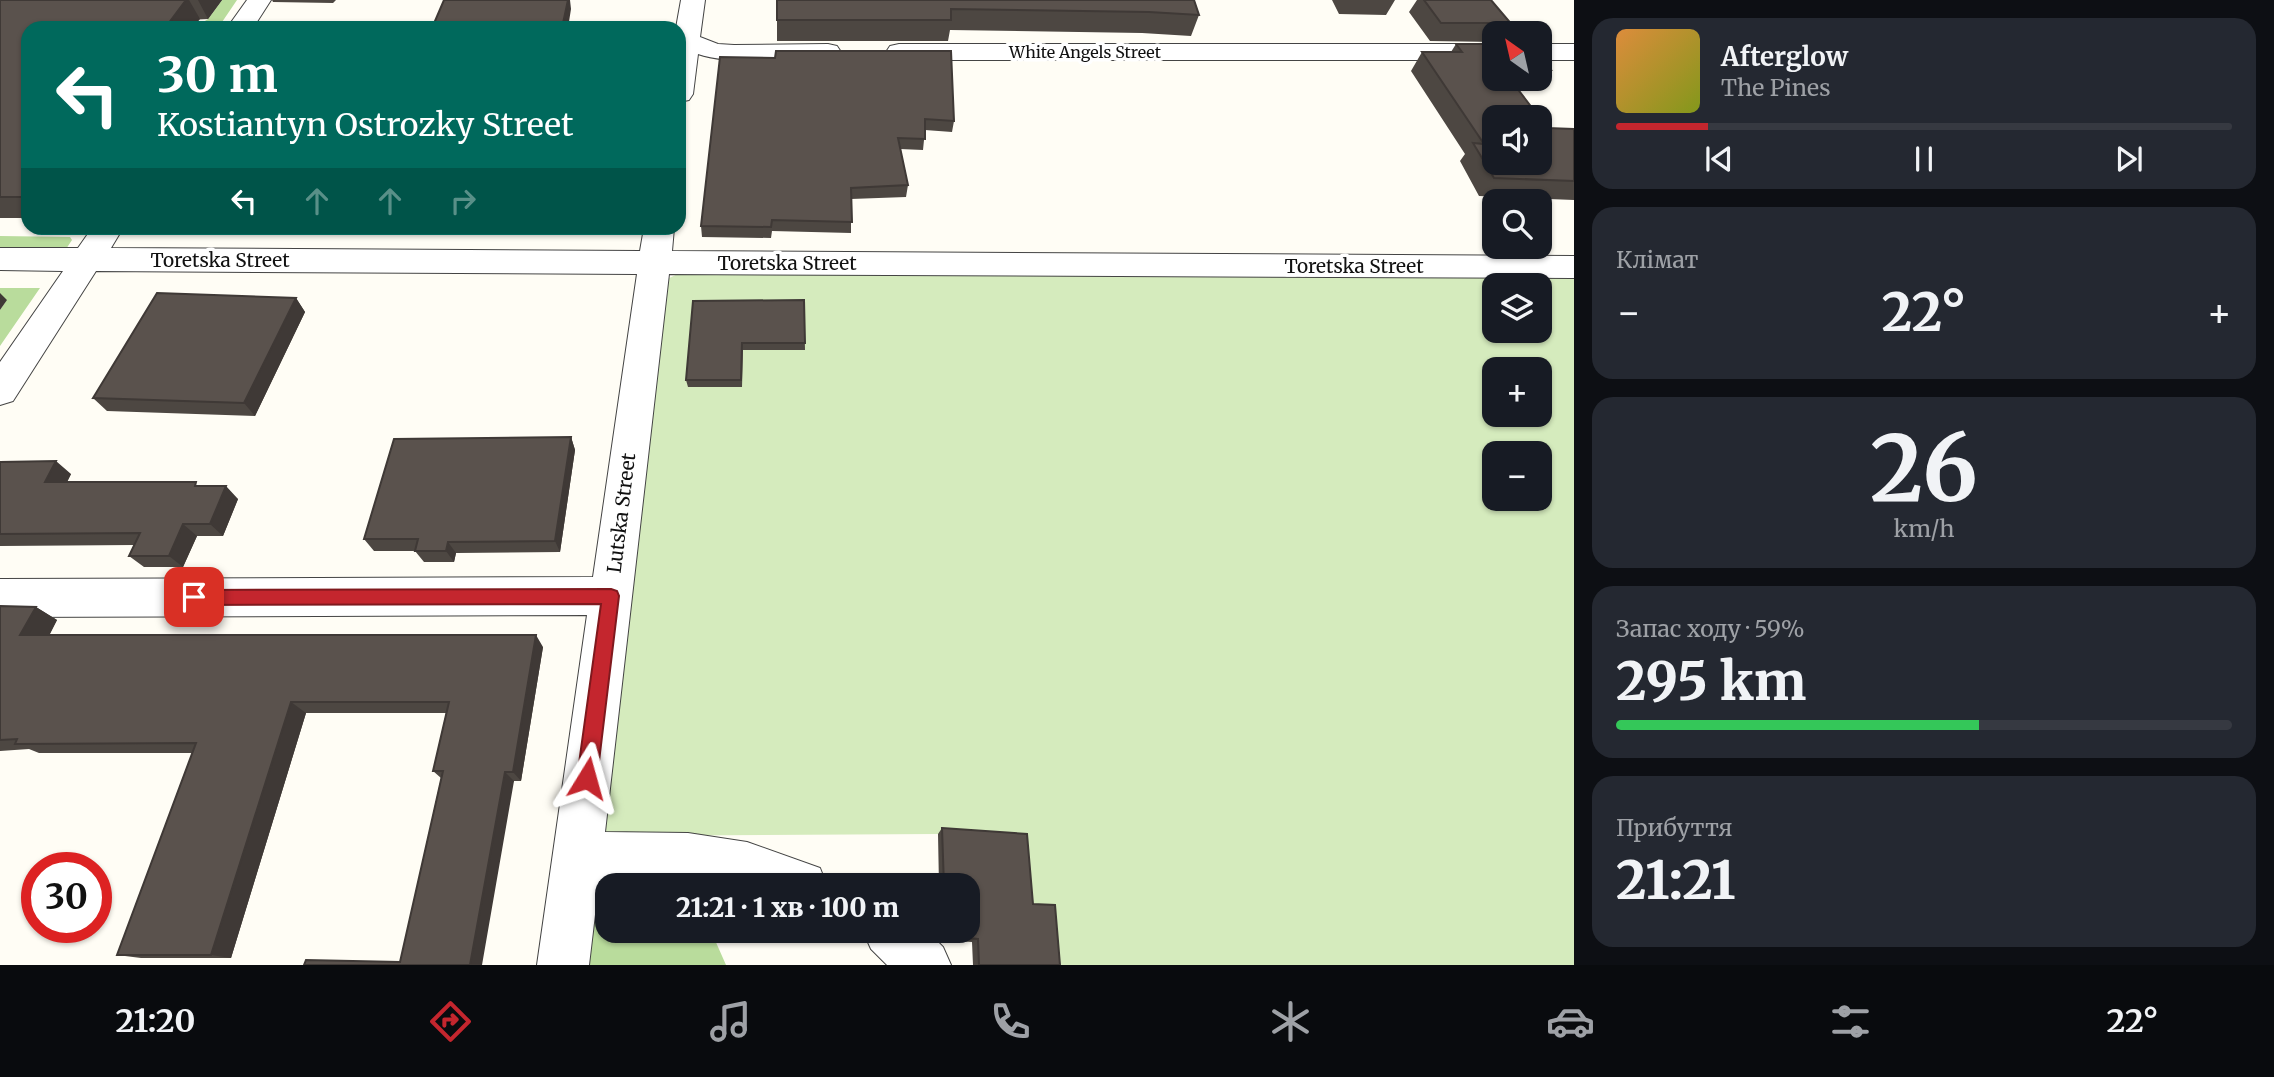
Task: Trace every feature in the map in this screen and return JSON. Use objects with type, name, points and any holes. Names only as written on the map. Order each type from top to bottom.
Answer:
[{"type":"street","points":[[245,21],[259,0]]},
{"type":"street","points":[[686,29],[693,0]]},
{"type":"street","name":"White Angels Street","points":[[686,42],[701,49],[720,52],[1482,52]]},
{"type":"street","points":[[1552,52],[1574,52]]},
{"type":"street","points":[[0,391],[103,235]]},
{"type":"street","name":"Toretska Street","points":[[0,258],[87,260],[656,245],[1574,267]]},
{"type":"street","name":"Lutska Street","points":[[563,965],[656,245]]},
{"type":"street","points":[[0,598],[611,596]]},
{"type":"street","points":[[577,856],[688,858],[747,867],[764,873]]},
{"type":"street","points":[[902,943],[925,965]]},
{"type":"green space","points":[[222,0],[237,0],[223,21],[205,21]]},
{"type":"green space","points":[[0,236],[70,237],[72,240],[66,249],[0,248]]},
{"type":"green space","points":[[682,272],[1482,276],[1482,343],[1552,343],[1552,276],[1574,276],[1574,965],[1051,965],[1026,908],[1021,840],[938,834],[600,836],[665,280]]},
{"type":"green space","points":[[0,288],[40,288],[0,346],[0,310],[6,301],[0,300]]},
{"type":"green space","points":[[595,879],[595,943],[716,943],[726,965],[585,965]]},
{"type":"building","points":[[0,0],[186,0],[170,21],[21,21],[21,197],[0,197]]},
{"type":"building","points":[[444,0],[568,0],[564,21],[435,21]]},
{"type":"building","points":[[777,0],[1194,0],[1199,15],[951,9],[951,20],[777,20]]},
{"type":"building","points":[[1424,0],[1491,0],[1509,21],[1482,23],[1441,23]]},
{"type":"building","points":[[1456,44],[1482,44],[1482,91],[1519,91],[1530,105],[1482,105],[1482,141],[1422,52],[1462,52]]},
{"type":"building","points":[[776,51],[951,51],[954,121],[925,119],[925,139],[898,138],[908,185],[851,188],[852,222],[772,220],[771,227],[701,226],[720,57],[775,58]]},
{"type":"building","points":[[1552,128],[1574,129],[1574,181],[1494,178],[1492,175],[1552,175]]},
{"type":"building","points":[[1473,143],[1482,144],[1482,158]]},
{"type":"building","points":[[157,293],[296,298],[244,403],[93,398]]},
{"type":"building","points":[[804,300],[805,343],[742,343],[741,380],[686,380],[693,301]]},
{"type":"building","points":[[571,437],[555,541],[448,542],[446,551],[415,551],[418,539],[364,539],[394,439]]},
{"type":"building","points":[[56,461],[45,482],[196,482],[195,486],[226,486],[210,524],[183,524],[169,556],[129,556],[140,533],[0,534],[0,462]]},
{"type":"building","points":[[0,606],[36,607],[20,635],[536,635],[513,772],[505,772],[470,965],[304,965],[306,960],[400,962],[443,771],[433,771],[449,702],[291,702],[211,955],[117,955],[196,743],[15,744],[17,739],[0,740]]},
{"type":"building","points":[[942,828],[1027,834],[1033,904],[1055,905],[1060,965],[979,965],[980,873],[944,873]]},
{"type":"route","points":[[194,597],[611,596],[587,778]]}]
